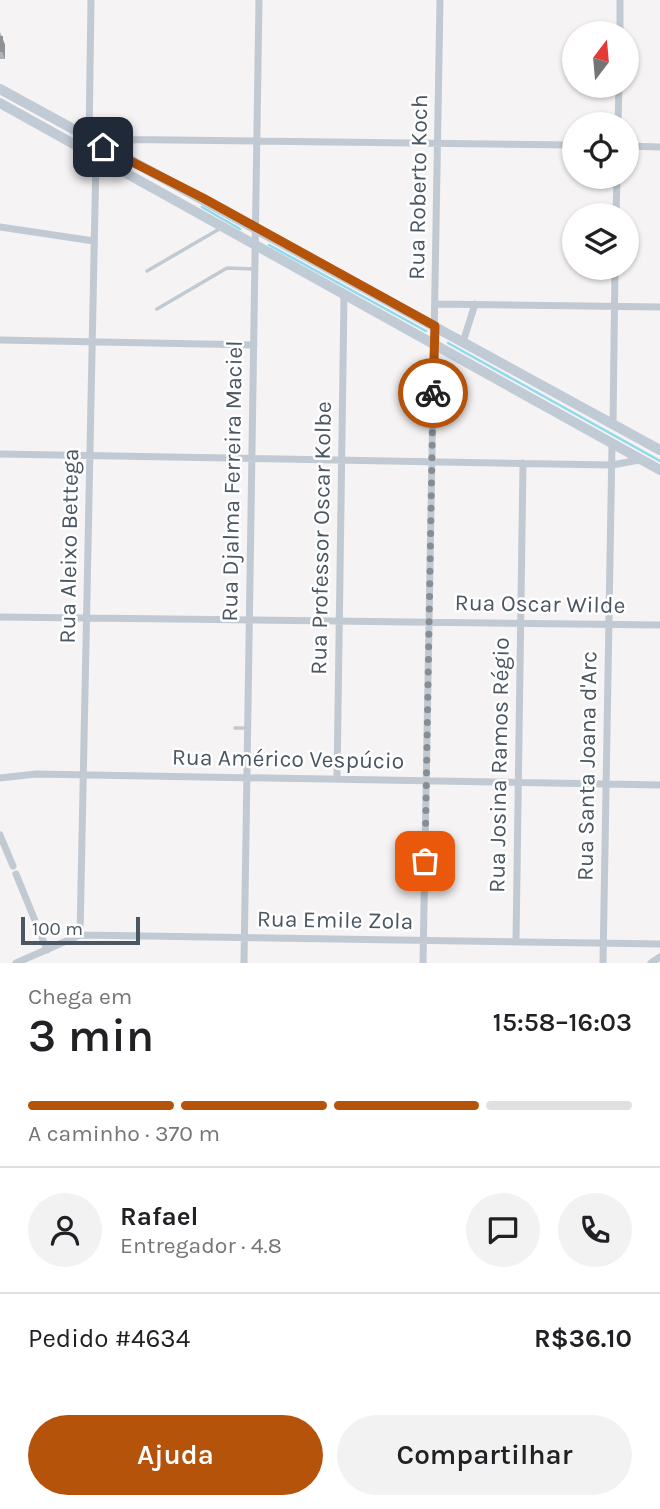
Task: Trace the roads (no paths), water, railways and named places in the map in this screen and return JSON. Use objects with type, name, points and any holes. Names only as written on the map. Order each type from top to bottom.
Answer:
[{"type":"main road","points":[[0,89],[660,450]]},
{"type":"main road","points":[[0,103],[221,229],[660,470]]},
{"type":"street","points":[[91,0],[89,139],[562,145]]},
{"type":"street","name":"Rua Djalma Ferreira Maciel","points":[[244,963],[259,0]]},
{"type":"street","name":"Rua Roberto Koch","points":[[424,963],[440,0]]},
{"type":"street","points":[[620,0],[620,21]]},
{"type":"street","points":[[129,160],[130,138]]},
{"type":"street","points":[[639,146],[660,146]]},
{"type":"street","name":"Rua Aleixo Bettega","points":[[80,935],[96,158]]},
{"type":"street","points":[[0,227],[94,241]]},
{"type":"street","points":[[612,425],[615,280]]},
{"type":"street","name":"Rua Professor Oscar Kolbe","points":[[337,779],[344,296]]},
{"type":"street","points":[[435,304],[660,307]]},
{"type":"street","points":[[463,342],[475,304]]},
{"type":"street","points":[[0,340],[254,345]]},
{"type":"street","name":"Rua Santa Joana d'Arc","points":[[603,963],[612,444]]},
{"type":"street","points":[[0,454],[612,465],[640,460]]},
{"type":"street","name":"Rua Josina Ramos Régio","points":[[516,942],[523,463]]},
{"type":"street","name":"Rua Oscar Wilde","points":[[0,617],[660,625]]},
{"type":"street","name":"Rua Américo Vespúcio","points":[[0,778],[24,774],[660,785]]},
{"type":"street","points":[[0,835],[47,950]]},
{"type":"street","name":"Rua Emile Zola","points":[[16,963],[80,935],[660,944]]},
{"type":"street","points":[[651,963],[660,957]]},
{"type":"lane","points":[[147,271],[221,229]]},
{"type":"lane","points":[[157,309],[227,268],[255,269]]},
{"type":"lane","points":[[235,728],[247,729]]},
{"type":"waterway","points":[[202,207],[240,229]]},
{"type":"waterway","points":[[269,245],[426,331]]},
{"type":"waterway","points":[[448,343],[660,461]]}]
